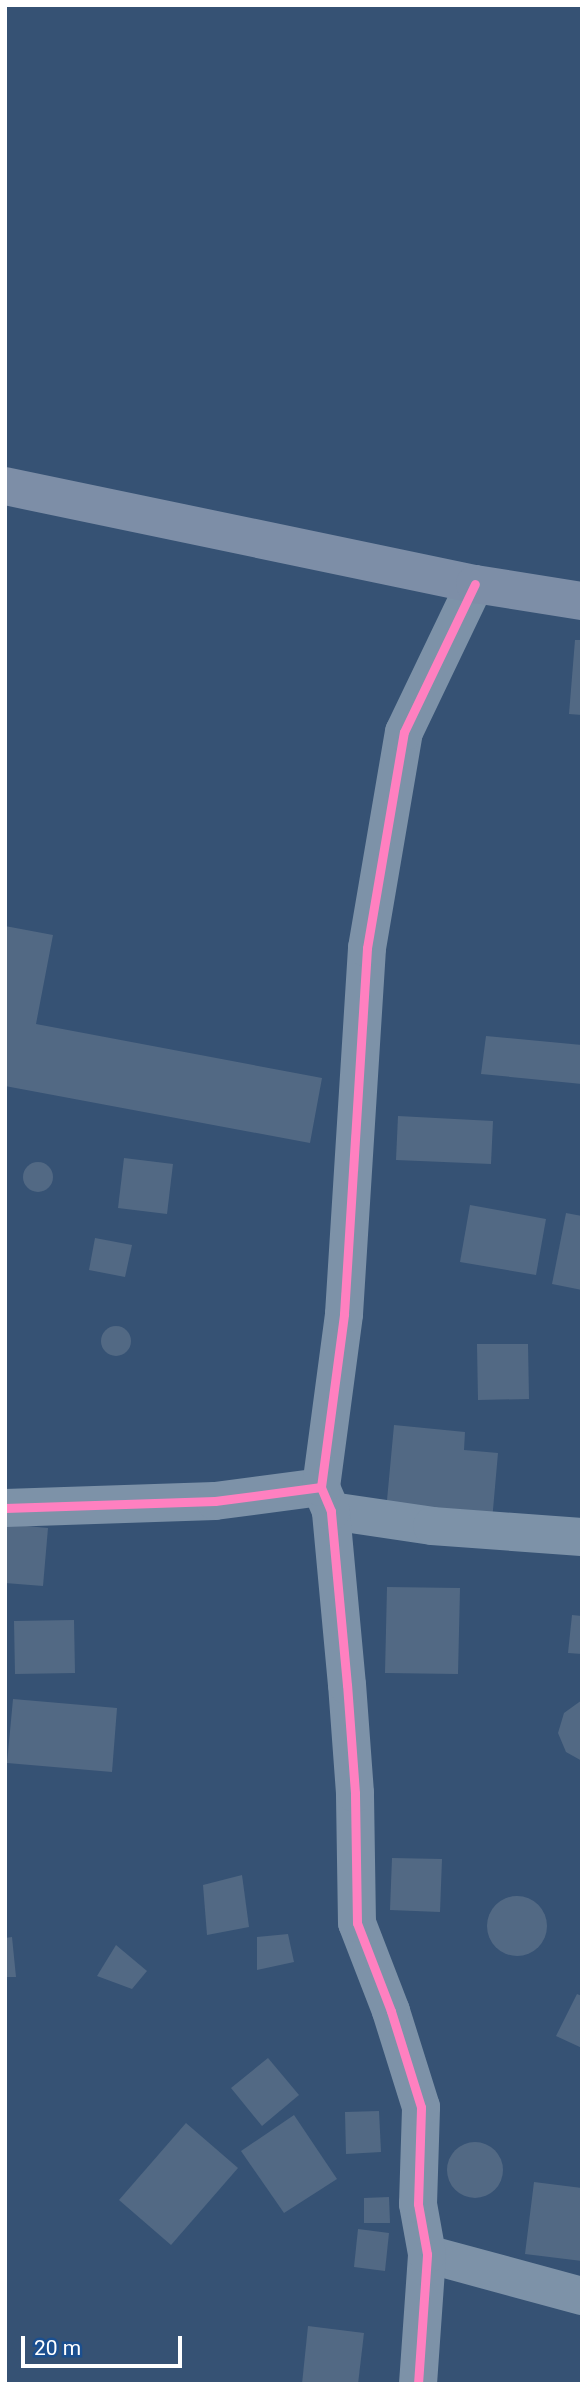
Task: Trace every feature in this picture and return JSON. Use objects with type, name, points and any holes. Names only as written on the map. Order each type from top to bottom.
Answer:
[{"type":"main road","points":[[5,486],[475,584],[582,601]]},
{"type":"street","points":[[418,2384],[427,2254],[418,2204],[421,2107],[391,2011],[357,1923],[355,1793],[326,1499],[344,1314],[365,975],[371,921],[404,732],[475,584]]},
{"type":"street","points":[[5,1508],[326,1499],[432,1526],[582,1537]]},
{"type":"street","points":[[427,2254],[582,2295]]},
{"type":"building","points":[[575,640],[582,640],[582,715],[569,714]]},
{"type":"building","points":[[5,926],[53,935],[36,1024],[322,1078],[310,1143],[5,1086]]},
{"type":"building","points":[[486,1036],[582,1045],[582,1084],[481,1074]]},
{"type":"building","points":[[398,1116],[493,1121],[491,1164],[396,1160]]},
{"type":"building","points":[[124,1158],[173,1164],[167,1214],[118,1208]]},
{"type":"building","points":[[38,1162],[49,1166],[53,1177],[49,1188],[38,1192],[27,1188],[23,1177],[27,1166]]},
{"type":"building","points":[[470,1205],[546,1219],[536,1275],[460,1262]]},
{"type":"building","points":[[566,1213],[582,1216],[582,1290],[552,1284]]},
{"type":"building","points":[[95,1238],[132,1245],[125,1277],[89,1270]]},
{"type":"building","points":[[116,1326],[127,1330],[131,1341],[127,1352],[116,1356],[105,1352],[101,1341],[105,1330]]},
{"type":"building","points":[[477,1344],[528,1344],[529,1399],[478,1400]]},
{"type":"building","points":[[394,1425],[465,1432],[464,1450],[498,1453],[492,1521],[386,1511]]},
{"type":"building","points":[[5,1524],[48,1528],[43,1586],[5,1583]]},
{"type":"building","points":[[387,1587],[460,1588],[458,1674],[385,1673]]},
{"type":"building","points":[[572,1615],[582,1616],[582,1654],[568,1653]]},
{"type":"building","points":[[74,1620],[75,1673],[15,1674],[14,1621]]},
{"type":"building","points":[[13,1699],[117,1708],[112,1772],[7,1763]]},
{"type":"building","points":[[582,1700],[582,1761],[566,1752],[558,1733],[564,1713]]},
{"type":"building","points":[[392,1858],[442,1859],[440,1912],[390,1910]]},
{"type":"building","points":[[242,1875],[249,1927],[207,1935],[203,1885]]},
{"type":"building","points":[[517,1896],[534,1901],[542,1909],[547,1926],[542,1943],[534,1951],[517,1956],[500,1951],[492,1943],[487,1926],[492,1909],[500,1901]]},
{"type":"building","points":[[288,1934],[294,1962],[257,1970],[257,1937]]},
{"type":"building","points":[[12,1937],[16,1977],[5,1977],[5,1938]]},
{"type":"building","points":[[116,1945],[147,1971],[132,1989],[97,1976]]},
{"type":"building","points":[[577,1994],[582,1996],[582,2048],[556,2036]]},
{"type":"building","points":[[268,2058],[299,2095],[262,2126],[231,2088]]},
{"type":"building","points":[[379,2111],[381,2152],[346,2154],[345,2112]]},
{"type":"building","points":[[294,2115],[337,2179],[284,2213],[241,2151]]},
{"type":"building","points":[[186,2123],[238,2168],[171,2245],[119,2200]]},
{"type":"building","points":[[475,2142],[486,2144],[495,2150],[501,2159],[501,2181],[495,2190],[486,2196],[475,2198],[464,2196],[455,2190],[449,2181],[447,2170],[449,2159],[455,2150],[464,2144]]},
{"type":"building","points":[[534,2182],[582,2188],[582,2261],[525,2254]]},
{"type":"building","points":[[389,2197],[390,2223],[364,2223],[364,2198]]},
{"type":"building","points":[[358,2229],[389,2233],[385,2271],[354,2267]]},
{"type":"building","points":[[308,2326],[364,2333],[358,2384],[302,2384]]},
{"type":"cycle path","points":[[418,2384],[427,2254],[418,2204],[421,2107],[391,2011],[357,1923],[355,1793],[347,1685],[331,1511],[321,1487],[344,1314],[367,948],[404,732],[475,584]]},
{"type":"cycle path","points":[[5,1508],[215,1501],[321,1487]]}]
